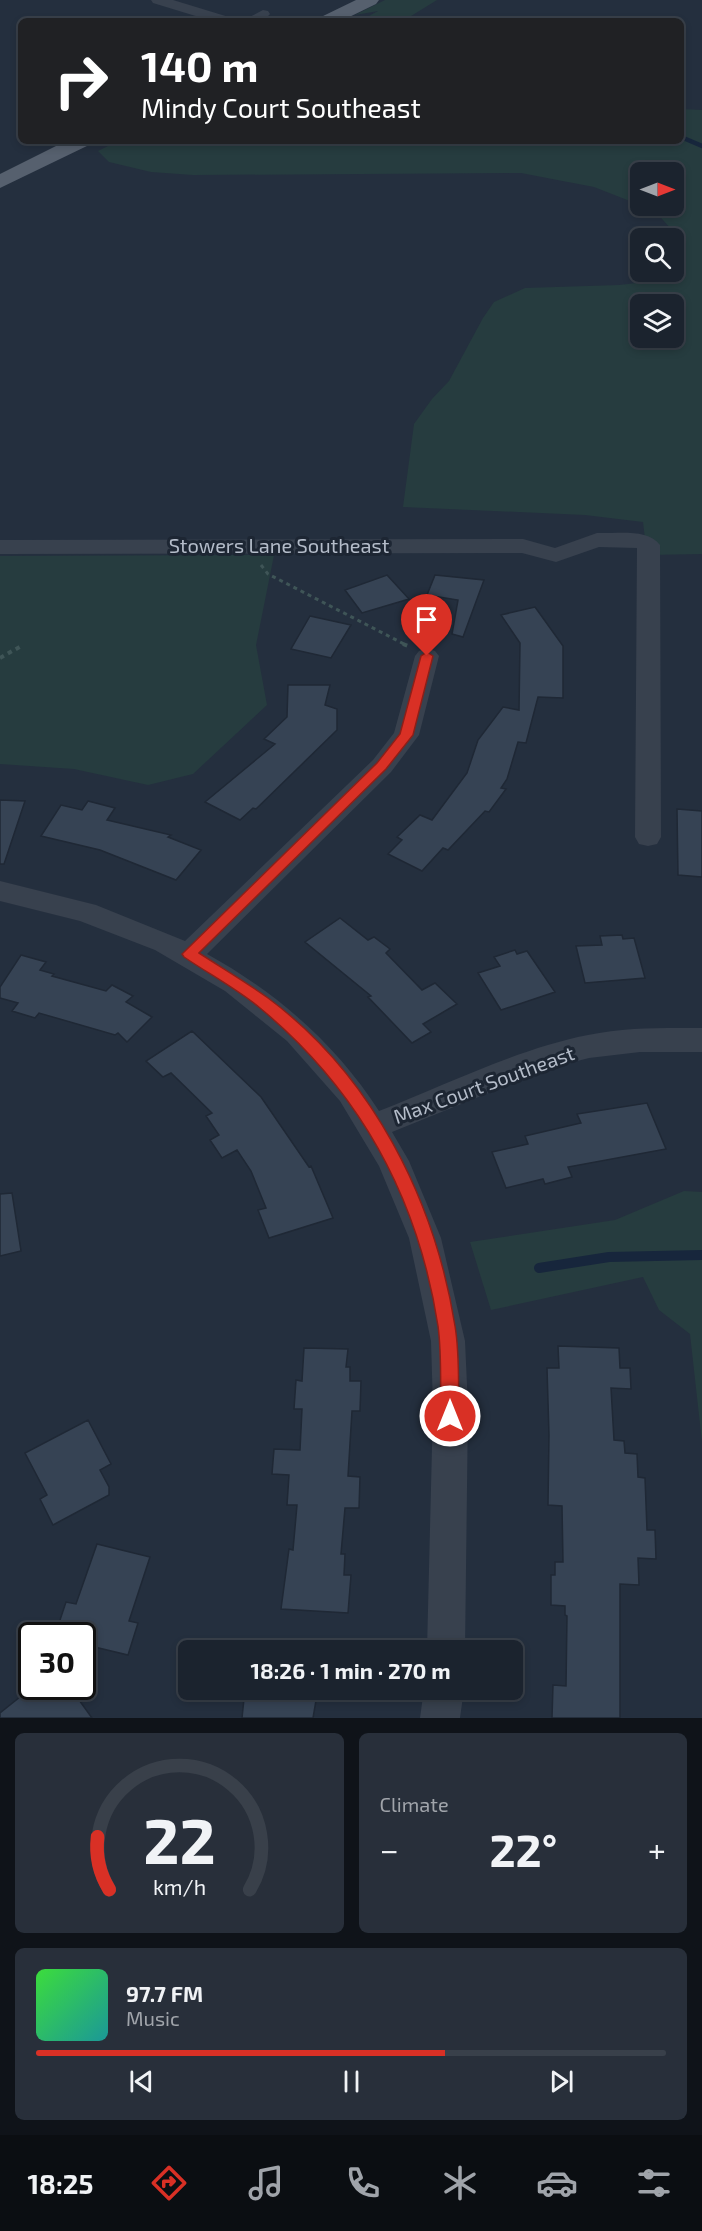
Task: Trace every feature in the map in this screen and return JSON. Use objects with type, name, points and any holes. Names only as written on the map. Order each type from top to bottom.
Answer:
[{"type":"main road","points":[[333,18],[370,0]]},
{"type":"main road","points":[[0,182],[76,144]]},
{"type":"street","points":[[158,0],[216,18]]},
{"type":"street","points":[[255,18],[263,14]]},
{"type":"street","name":"Stowers Lane Southeast","points":[[0,547],[523,546],[556,555],[597,540],[642,541],[649,545],[648,837]]},
{"type":"street","points":[[189,954],[382,766],[406,735],[427,656]]},
{"type":"street","points":[[0,891],[38,897],[90,912],[141,930],[189,954],[263,1002],[303,1037],[340,1077],[375,1126],[415,1206],[431,1252],[447,1327],[451,1393],[446,1640]]},
{"type":"street","name":"Max Court Southeast","points":[[375,1126],[544,1058],[589,1046],[640,1040],[702,1040]]},
{"type":"street","points":[[440,1718],[442,1700]]},
{"type":"path","points":[[261,546],[261,564],[268,574],[427,656]]},
{"type":"path","points":[[0,658],[23,645]]},
{"type":"green space","points":[[385,0],[437,0],[408,18],[365,18],[378,11],[355,15]]},
{"type":"green space","points":[[684,109],[702,110],[702,554],[647,555],[643,522],[585,515],[403,507],[414,424],[432,399],[449,381],[494,302],[525,288],[684,282],[686,246],[684,228],[670,228],[659,216],[684,216],[684,162],[630,162],[630,201],[594,187],[521,173],[193,175],[151,172],[109,162],[98,151],[112,144],[684,144]]},
{"type":"green space","points":[[274,555],[256,645],[267,705],[193,774],[148,785],[74,769],[0,764],[0,556]]},
{"type":"green space","points":[[684,1191],[702,1192],[702,1442],[690,1334],[659,1310],[643,1277],[491,1310],[470,1242],[615,1220]]},
{"type":"building","points":[[387,575],[409,599],[362,613],[345,590]]},
{"type":"building","points":[[435,575],[484,580],[463,637],[452,634],[458,600],[427,595]]},
{"type":"building","points":[[535,607],[563,646],[563,698],[538,697],[526,743],[518,742],[507,779],[501,788],[506,789],[489,812],[485,811],[448,850],[443,848],[422,871],[388,854],[402,840],[397,837],[420,815],[432,820],[467,773],[478,740],[503,707],[519,710],[520,643],[501,615]]},
{"type":"building","points":[[310,616],[351,625],[331,658],[291,649]]},
{"type":"building","points":[[288,685],[330,685],[325,705],[337,709],[337,730],[256,809],[253,808],[240,820],[205,802],[275,744],[264,739],[287,717]]},
{"type":"building","points":[[0,800],[25,801],[4,864],[0,864]]},
{"type":"building","points":[[88,801],[115,808],[107,820],[171,835],[168,837],[201,850],[176,880],[100,850],[41,836],[61,805],[82,810]]},
{"type":"building","points":[[677,809],[702,811],[702,877],[678,875]]},
{"type":"building","points":[[340,918],[368,940],[374,937],[390,949],[386,953],[422,990],[435,983],[457,1004],[423,1024],[431,1032],[412,1043],[368,997],[371,996],[305,942]]},
{"type":"building","points":[[622,935],[623,939],[634,938],[645,978],[585,983],[576,946],[602,945],[600,936]]},
{"type":"building","points":[[515,950],[517,954],[527,951],[555,992],[501,1010],[478,973],[500,966],[494,957]]},
{"type":"building","points":[[21,955],[46,962],[40,970],[54,974],[52,976],[106,991],[112,985],[133,996],[126,1002],[152,1017],[127,1042],[118,1033],[115,1035],[39,1013],[35,1018],[12,1011],[18,1003],[0,998],[0,987]]},
{"type":"building","points":[[192,1031],[261,1097],[309,1167],[311,1166],[333,1218],[269,1238],[258,1210],[266,1208],[251,1171],[237,1150],[222,1158],[210,1140],[219,1135],[206,1116],[212,1113],[171,1073],[163,1077],[146,1061]]},
{"type":"building","points":[[647,1103],[666,1149],[568,1167],[572,1177],[545,1184],[543,1179],[506,1188],[492,1152],[528,1144],[525,1136],[581,1123],[577,1114]]},
{"type":"building","points":[[12,1193],[21,1251],[0,1256],[0,1194]]},
{"type":"building","points":[[558,1346],[619,1348],[620,1368],[630,1368],[631,1389],[611,1388],[614,1440],[624,1441],[625,1453],[637,1454],[638,1477],[645,1478],[647,1530],[655,1530],[656,1559],[638,1558],[639,1585],[620,1584],[620,1718],[552,1718],[553,1685],[566,1686],[567,1616],[565,1606],[551,1605],[551,1575],[555,1575],[555,1562],[563,1562],[562,1506],[548,1505],[547,1368],[559,1368]]},
{"type":"building","points":[[304,1348],[348,1349],[346,1367],[350,1367],[350,1381],[361,1381],[360,1411],[352,1411],[348,1476],[360,1477],[359,1508],[345,1508],[341,1554],[345,1554],[344,1575],[351,1575],[348,1613],[281,1609],[289,1549],[293,1550],[297,1505],[287,1505],[289,1475],[272,1474],[274,1449],[300,1450],[302,1409],[294,1409],[296,1380],[302,1381]]},
{"type":"building","points":[[88,1420],[111,1464],[100,1470],[109,1487],[109,1495],[53,1525],[40,1499],[47,1495],[25,1453]]},
{"type":"building","points":[[97,1544],[150,1557],[129,1621],[138,1623],[128,1655],[96,1647],[96,1622],[59,1622],[66,1602],[76,1604]]},
{"type":"building","points":[[18,1699],[79,1700],[92,1718],[0,1718],[0,1713]]},
{"type":"building","points":[[244,1700],[316,1700],[313,1718],[242,1718]]},
{"type":"waterway","points":[[684,138],[702,146]]},
{"type":"waterway","points":[[539,1268],[609,1257],[702,1255]]},
{"type":"route","points":[[427,656],[406,735],[382,766],[189,954],[219,971],[263,1002],[303,1037],[340,1077],[386,1145],[411,1196],[431,1252],[447,1327],[450,1416]]}]
